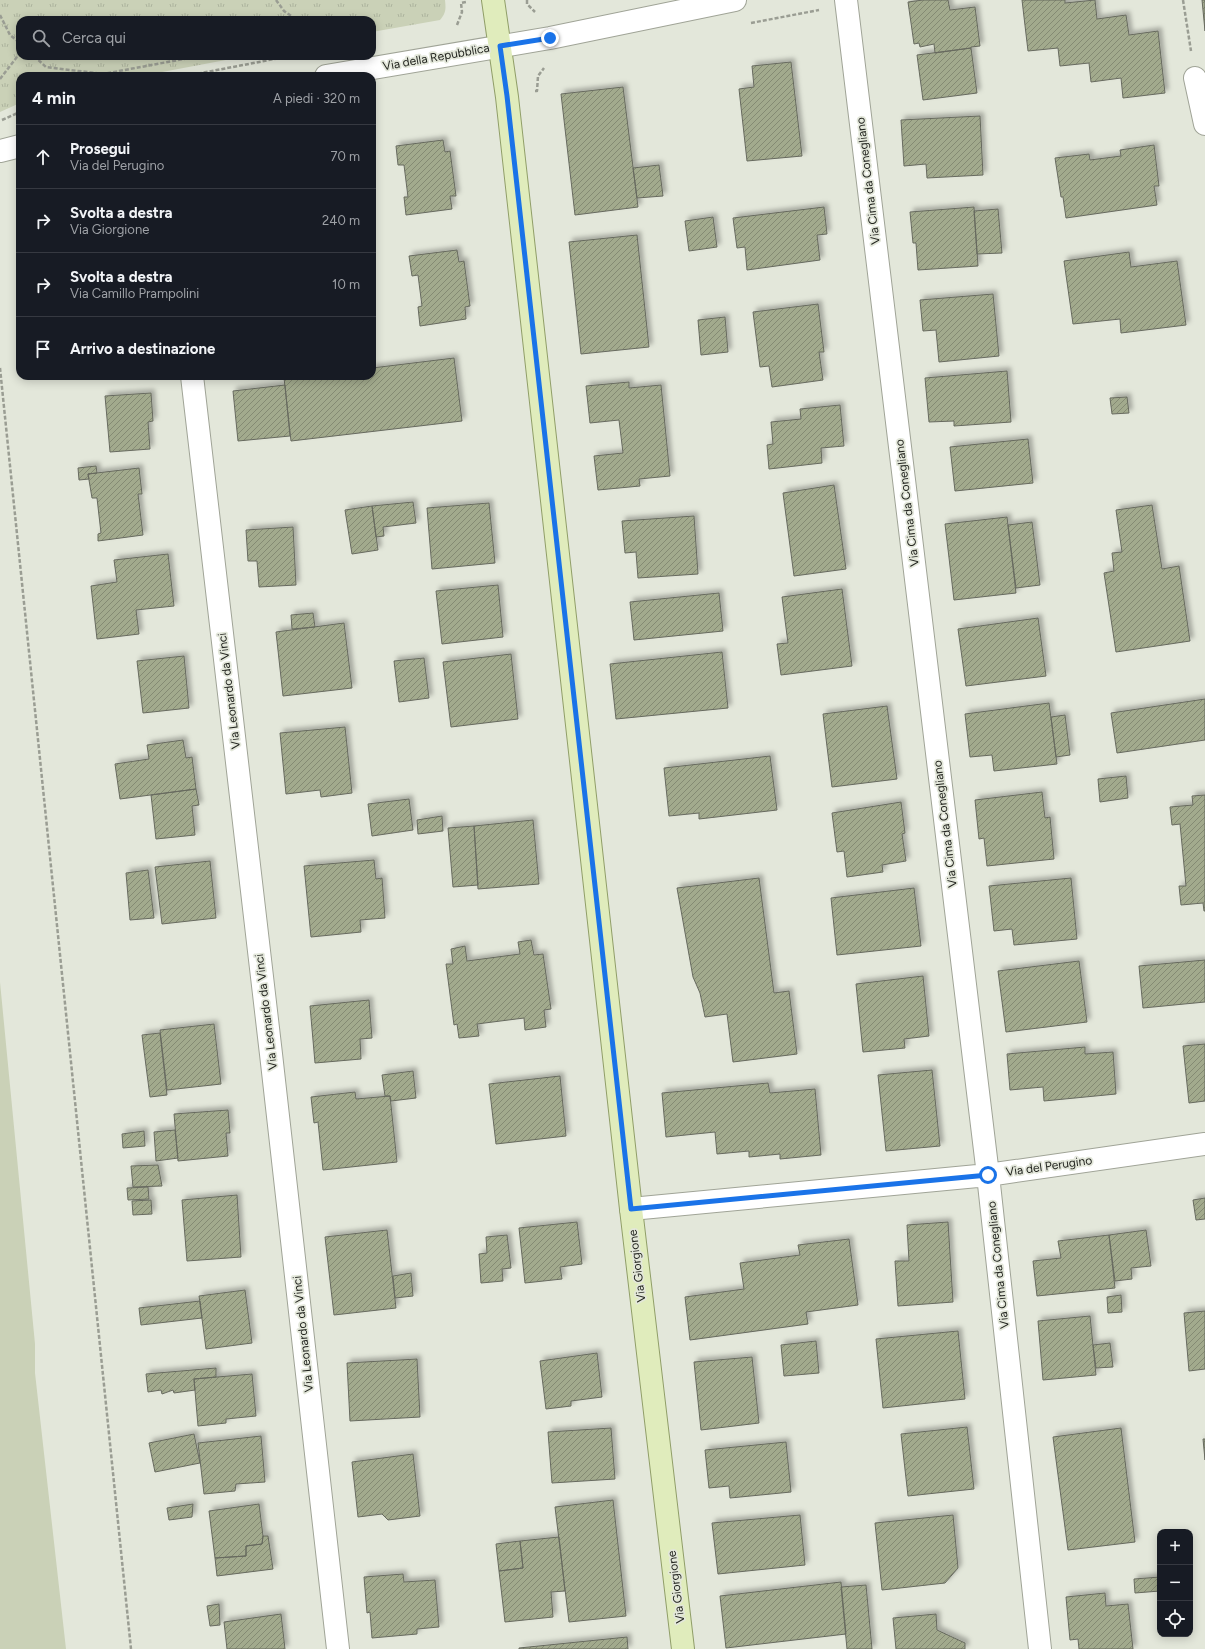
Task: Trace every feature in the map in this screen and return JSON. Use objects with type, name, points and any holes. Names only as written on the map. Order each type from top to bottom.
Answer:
[{"type":"main road","name":"Via Giorgione","points":[[493,0],[509,112],[631,1209],[683,1649]]},
{"type":"street","name":"Via della Repubblica","points":[[349,72],[550,38],[735,0]]},
{"type":"street","name":"Via Cima da Conegliano","points":[[846,0],[988,1175],[1040,1649]]},
{"type":"street","points":[[1195,78],[1205,124]]},
{"type":"street","points":[[0,151],[16,147]]},
{"type":"street","name":"Via Leonardo da Vinci","points":[[192,380],[271,1054],[338,1649]]},
{"type":"street","name":"Via del Perugino","points":[[631,1209],[988,1175],[1205,1144]]},
{"type":"path","points":[[276,0],[284,12],[290,16]]},
{"type":"path","points":[[453,28],[458,25],[462,12],[461,3],[493,0]]},
{"type":"path","points":[[1183,0],[1195,78]]},
{"type":"path","points":[[0,15],[10,35],[16,40]]},
{"type":"path","points":[[0,78],[16,58]]},
{"type":"path","points":[[38,60],[46,68],[84,72]]},
{"type":"path","points":[[114,72],[178,60]]},
{"type":"path","points":[[207,72],[269,60]]},
{"type":"path","points":[[0,120],[16,114]]},
{"type":"path","points":[[0,368],[131,1649]]},
{"type":"green space","points":[[0,0],[445,0],[445,11],[440,20],[376,31],[376,16],[16,16],[16,60],[226,60],[162,72],[16,72],[16,105],[0,112]]},
{"type":"green space","points":[[0,982],[35,1344],[35,1373],[66,1649],[0,1649]]},
{"type":"building","points":[[923,0],[948,0],[950,10],[975,7],[980,46],[935,53],[934,44],[920,47],[919,43],[914,44],[908,2]]},
{"type":"building","points":[[1022,0],[1065,0],[1065,3],[1095,0],[1097,19],[1126,15],[1129,35],[1158,31],[1165,93],[1123,98],[1121,78],[1091,82],[1089,63],[1060,66],[1058,48],[1028,51]]},
{"type":"building","points":[[1202,0],[1205,0],[1205,31]]},
{"type":"building","points":[[971,48],[977,93],[923,100],[917,55]]},
{"type":"building","points":[[791,62],[802,156],[747,161],[739,89],[754,87],[752,66]]},
{"type":"building","points":[[623,87],[638,207],[575,215],[561,94]]},
{"type":"building","points":[[980,116],[983,175],[927,178],[926,164],[904,166],[901,120]]},
{"type":"building","points":[[443,140],[445,152],[450,151],[456,196],[450,196],[452,209],[406,215],[404,197],[408,197],[404,165],[398,165],[396,146]]},
{"type":"building","points":[[1154,145],[1159,186],[1154,186],[1157,205],[1066,218],[1055,158],[1089,154],[1090,160],[1121,156],[1120,150]]},
{"type":"building","points":[[659,165],[663,196],[637,198],[633,168]]},
{"type":"building","points":[[824,207],[827,234],[817,235],[820,260],[747,270],[745,247],[737,248],[733,218]]},
{"type":"building","points":[[974,207],[978,266],[918,270],[916,243],[913,243],[910,212]]},
{"type":"building","points":[[998,209],[1002,253],[977,254],[974,211]]},
{"type":"building","points":[[713,217],[717,247],[689,251],[685,221]]},
{"type":"building","points":[[637,235],[649,347],[581,354],[569,242]]},
{"type":"building","points":[[457,250],[459,262],[464,261],[470,306],[465,307],[466,319],[420,326],[418,307],[422,306],[418,275],[412,276],[409,256]]},
{"type":"building","points":[[1129,252],[1131,267],[1177,261],[1186,325],[1121,333],[1120,319],[1073,324],[1064,261]]},
{"type":"building","points":[[993,294],[999,356],[939,362],[936,330],[923,331],[920,300]]},
{"type":"building","points":[[818,304],[824,352],[819,352],[823,380],[772,387],[769,366],[760,367],[753,312]]},
{"type":"building","points":[[725,317],[728,352],[701,355],[698,320]]},
{"type":"building","points":[[454,358],[462,421],[291,441],[284,380],[376,380],[376,368]]},
{"type":"building","points":[[1007,371],[1011,422],[954,426],[954,421],[929,422],[925,378]]},
{"type":"building","points":[[629,382],[629,388],[661,385],[670,476],[639,479],[640,486],[598,490],[594,456],[623,453],[619,420],[590,423],[586,386]]},
{"type":"building","points":[[285,385],[290,436],[238,441],[233,391]]},
{"type":"building","points":[[151,393],[153,421],[148,422],[150,449],[110,452],[105,396]]},
{"type":"building","points":[[1127,397],[1129,413],[1112,414],[1110,398]]},
{"type":"building","points":[[840,405],[844,446],[821,448],[822,463],[769,469],[767,445],[773,444],[771,422],[801,419],[800,409]]},
{"type":"building","points":[[1028,439],[1033,483],[955,491],[950,447]]},
{"type":"building","points":[[96,466],[97,473],[88,474],[89,479],[79,480],[78,468]]},
{"type":"building","points":[[139,468],[142,494],[138,494],[143,535],[98,541],[98,534],[101,533],[97,498],[92,498],[88,474]]},
{"type":"building","points":[[834,485],[846,569],[794,576],[783,493]]},
{"type":"building","points":[[413,502],[416,523],[383,527],[384,536],[376,537],[372,506]]},
{"type":"building","points":[[489,503],[495,563],[432,569],[427,508]]},
{"type":"building","points":[[1152,505],[1162,569],[1179,566],[1190,641],[1116,652],[1104,573],[1114,571],[1112,553],[1122,552],[1116,510]]},
{"type":"building","points":[[372,506],[378,550],[352,554],[345,510]]},
{"type":"building","points":[[694,516],[698,574],[638,578],[636,552],[625,553],[622,521]]},
{"type":"building","points":[[1007,517],[1016,593],[954,600],[945,524]]},
{"type":"building","points":[[1032,522],[1040,585],[1016,588],[1008,525]]},
{"type":"building","points":[[293,527],[296,585],[259,587],[257,561],[248,561],[246,530]]},
{"type":"building","points":[[168,554],[174,606],[136,610],[139,634],[97,639],[91,586],[117,582],[114,560]]},
{"type":"building","points":[[498,585],[503,637],[442,644],[436,591]]},
{"type":"building","points":[[842,589],[852,666],[781,675],[777,644],[788,643],[782,597]]},
{"type":"building","points":[[719,593],[723,631],[634,640],[630,602]]},
{"type":"building","points":[[313,613],[315,627],[292,629],[291,615]]},
{"type":"building","points":[[1038,618],[1046,676],[966,686],[958,629]]},
{"type":"building","points":[[344,623],[352,688],[283,696],[276,632]]},
{"type":"building","points":[[722,652],[728,708],[616,719],[610,664]]},
{"type":"building","points":[[511,654],[518,719],[451,727],[443,662]]},
{"type":"building","points":[[184,656],[189,708],[143,713],[137,661]]},
{"type":"building","points":[[424,658],[429,698],[399,702],[394,661]]},
{"type":"building","points":[[1205,699],[1205,740],[1117,753],[1111,713]]},
{"type":"building","points":[[1049,703],[1057,764],[994,771],[992,755],[970,757],[965,714]]},
{"type":"building","points":[[887,706],[897,779],[832,787],[823,714]]},
{"type":"building","points":[[1065,715],[1070,755],[1056,757],[1051,717]]},
{"type":"building","points":[[345,727],[352,793],[321,797],[320,790],[286,794],[280,733]]},
{"type":"building","points":[[183,740],[186,758],[192,757],[196,789],[120,799],[115,764],[149,759],[147,745]]},
{"type":"building","points":[[770,756],[777,810],[699,819],[699,813],[669,816],[664,768]]},
{"type":"building","points":[[1126,776],[1128,798],[1100,802],[1098,779]]},
{"type":"building","points":[[196,789],[199,805],[192,806],[195,835],[156,839],[151,795]]},
{"type":"building","points":[[1042,792],[1045,818],[1050,817],[1054,859],[987,866],[984,838],[979,839],[975,800]]},
{"type":"building","points":[[1205,795],[1204,911],[1203,903],[1181,905],[1179,886],[1186,886],[1180,824],[1172,825],[1170,807],[1193,805],[1192,796]]},
{"type":"building","points":[[409,799],[413,830],[372,836],[368,804]]},
{"type":"building","points":[[901,802],[905,833],[902,834],[906,861],[882,865],[883,872],[847,877],[844,851],[837,852],[832,813]]},
{"type":"building","points":[[442,816],[443,831],[418,834],[417,820]]},
{"type":"building","points":[[533,820],[539,884],[478,889],[474,826]]},
{"type":"building","points":[[474,826],[478,885],[453,887],[448,828]]},
{"type":"building","points":[[374,860],[376,879],[382,878],[385,918],[360,920],[361,932],[311,937],[304,866]]},
{"type":"building","points":[[210,861],[216,918],[162,924],[155,867]]},
{"type":"building","points":[[148,870],[154,918],[130,920],[126,873]]},
{"type":"building","points":[[759,878],[774,993],[789,991],[797,1054],[733,1062],[727,1014],[705,1017],[700,993],[693,977],[677,888]]},
{"type":"building","points":[[1071,878],[1077,939],[1014,945],[1012,929],[994,931],[989,886]]},
{"type":"building","points":[[914,888],[921,946],[837,955],[831,898]]},
{"type":"building","points":[[531,940],[534,955],[543,954],[551,1009],[544,1010],[546,1027],[525,1030],[524,1018],[477,1024],[479,1036],[459,1038],[457,1024],[454,1025],[446,964],[453,964],[451,949],[465,946],[467,961],[520,954],[518,942]]},
{"type":"building","points":[[1205,960],[1205,1002],[1143,1008],[1139,966]]},
{"type":"building","points":[[1079,961],[1087,1022],[1006,1032],[998,971]]},
{"type":"building","points":[[923,976],[929,1036],[904,1039],[905,1048],[863,1052],[856,984]]},
{"type":"building","points":[[369,1000],[372,1038],[360,1039],[361,1059],[315,1063],[310,1006]]},
{"type":"building","points":[[214,1024],[221,1084],[167,1090],[160,1030]]},
{"type":"building","points":[[160,1033],[167,1095],[150,1097],[142,1035]]},
{"type":"building","points":[[1205,1044],[1205,1101],[1189,1103],[1183,1046]]},
{"type":"building","points":[[1085,1047],[1085,1054],[1113,1052],[1116,1094],[1044,1101],[1043,1087],[1010,1090],[1007,1054]]},
{"type":"building","points":[[932,1070],[940,1146],[886,1151],[878,1075]]},
{"type":"building","points":[[413,1071],[416,1098],[391,1101],[390,1096],[385,1096],[382,1075]]},
{"type":"building","points":[[560,1076],[566,1136],[496,1144],[489,1084]]},
{"type":"building","points":[[768,1083],[770,1093],[815,1089],[821,1155],[780,1159],[780,1154],[749,1157],[749,1151],[717,1154],[715,1132],[666,1137],[662,1093]]},
{"type":"building","points":[[355,1092],[356,1099],[390,1096],[397,1162],[323,1170],[318,1122],[314,1123],[311,1097]]},
{"type":"building","points":[[228,1110],[230,1133],[226,1133],[228,1156],[178,1161],[174,1114]]},
{"type":"building","points":[[175,1130],[178,1158],[156,1161],[154,1132]]},
{"type":"building","points":[[144,1131],[145,1146],[123,1148],[122,1134]]},
{"type":"building","points":[[158,1165],[162,1186],[133,1187],[131,1166]]},
{"type":"building","points":[[148,1187],[149,1199],[128,1200],[127,1188]]},
{"type":"building","points":[[237,1195],[241,1257],[187,1261],[182,1200]]},
{"type":"building","points":[[1205,1198],[1205,1219],[1196,1220],[1193,1200]]},
{"type":"building","points":[[151,1200],[152,1214],[133,1215],[132,1201]]},
{"type":"building","points":[[577,1222],[582,1264],[560,1267],[562,1279],[525,1283],[519,1228]]},
{"type":"building","points":[[948,1222],[953,1302],[898,1306],[895,1261],[909,1261],[907,1225]]},
{"type":"building","points":[[387,1230],[396,1308],[334,1315],[325,1237]]},
{"type":"building","points":[[1146,1230],[1151,1266],[1131,1268],[1132,1279],[1115,1281],[1109,1235]]},
{"type":"building","points":[[507,1235],[511,1268],[502,1269],[503,1281],[481,1283],[479,1254],[487,1253],[486,1237]]},
{"type":"building","points":[[1109,1235],[1115,1288],[1037,1296],[1033,1261],[1061,1258],[1058,1241]]},
{"type":"building","points":[[849,1239],[858,1305],[806,1312],[808,1324],[690,1340],[685,1297],[744,1289],[740,1263],[800,1255],[798,1245]]},
{"type":"building","points":[[411,1273],[413,1296],[395,1298],[393,1276]]},
{"type":"building","points":[[245,1290],[252,1343],[206,1349],[199,1296]]},
{"type":"building","points":[[1121,1295],[1122,1312],[1108,1313],[1107,1297]]},
{"type":"building","points":[[200,1301],[202,1318],[141,1325],[139,1308]]},
{"type":"building","points":[[1205,1311],[1205,1369],[1189,1371],[1184,1313]]},
{"type":"building","points":[[1090,1316],[1096,1375],[1043,1380],[1038,1321]]},
{"type":"building","points":[[958,1331],[965,1399],[883,1408],[876,1339]]},
{"type":"building","points":[[816,1341],[819,1373],[784,1376],[781,1345]]},
{"type":"building","points":[[1110,1343],[1113,1367],[1096,1368],[1093,1345]]},
{"type":"building","points":[[597,1353],[602,1397],[571,1401],[571,1406],[546,1409],[540,1361]]},
{"type":"building","points":[[752,1357],[759,1423],[701,1430],[694,1362]]},
{"type":"building","points":[[417,1359],[420,1417],[350,1421],[347,1363]]},
{"type":"building","points":[[216,1368],[216,1377],[194,1379],[195,1390],[174,1393],[173,1390],[162,1394],[161,1390],[148,1392],[146,1374]]},
{"type":"building","points":[[252,1374],[256,1416],[226,1419],[226,1423],[198,1426],[194,1379]]},
{"type":"building","points":[[967,1427],[974,1489],[908,1496],[901,1434]]},
{"type":"building","points":[[611,1428],[615,1479],[552,1483],[548,1432]]},
{"type":"building","points":[[1121,1428],[1135,1542],[1068,1550],[1053,1437]]},
{"type":"building","points":[[194,1434],[200,1463],[155,1472],[149,1443]]},
{"type":"building","points":[[261,1436],[265,1482],[236,1484],[235,1491],[204,1494],[198,1443]]},
{"type":"building","points":[[1203,1439],[1205,1439],[1205,1460]]},
{"type":"building","points":[[786,1442],[791,1492],[730,1498],[729,1486],[709,1488],[705,1450]]},
{"type":"building","points":[[413,1454],[420,1516],[388,1520],[382,1514],[358,1517],[352,1462]]},
{"type":"building","points":[[613,1500],[626,1616],[569,1622],[555,1507]]},
{"type":"building","points":[[193,1504],[192,1517],[169,1520],[167,1508]]},
{"type":"building","points":[[259,1504],[263,1536],[262,1544],[246,1546],[246,1556],[215,1558],[209,1511]]},
{"type":"building","points":[[800,1515],[805,1565],[718,1574],[712,1523]]},
{"type":"building","points":[[953,1515],[958,1568],[945,1583],[882,1590],[875,1523]]},
{"type":"building","points":[[263,1536],[268,1536],[273,1569],[217,1576],[215,1558],[246,1556],[246,1546],[262,1544]]},
{"type":"building","points":[[559,1537],[565,1591],[551,1592],[553,1617],[505,1622],[499,1571],[523,1568],[520,1541]]},
{"type":"building","points":[[520,1541],[523,1568],[499,1571],[496,1544]]},
{"type":"building","points":[[403,1574],[404,1582],[435,1580],[439,1627],[417,1629],[417,1634],[372,1638],[370,1612],[367,1613],[364,1577]]},
{"type":"building","points":[[1157,1577],[1157,1591],[1135,1593],[1134,1579]]},
{"type":"building","points":[[841,1582],[846,1634],[726,1648],[720,1596]]},
{"type":"building","points":[[866,1585],[872,1649],[847,1649],[841,1587]]},
{"type":"building","points":[[1105,1593],[1106,1606],[1128,1604],[1133,1649],[1079,1649],[1078,1639],[1070,1640],[1066,1597]]},
{"type":"building","points":[[219,1604],[220,1625],[210,1626],[207,1606]]},
{"type":"building","points":[[281,1614],[285,1649],[227,1649],[224,1622]]},
{"type":"building","points":[[936,1614],[937,1630],[965,1643],[965,1649],[896,1649],[893,1618]]},
{"type":"building","points":[[627,1637],[628,1649],[519,1649],[519,1648]]},
{"type":"route","points":[[550,38],[500,46],[507,96],[631,1209],[988,1175]]}]
